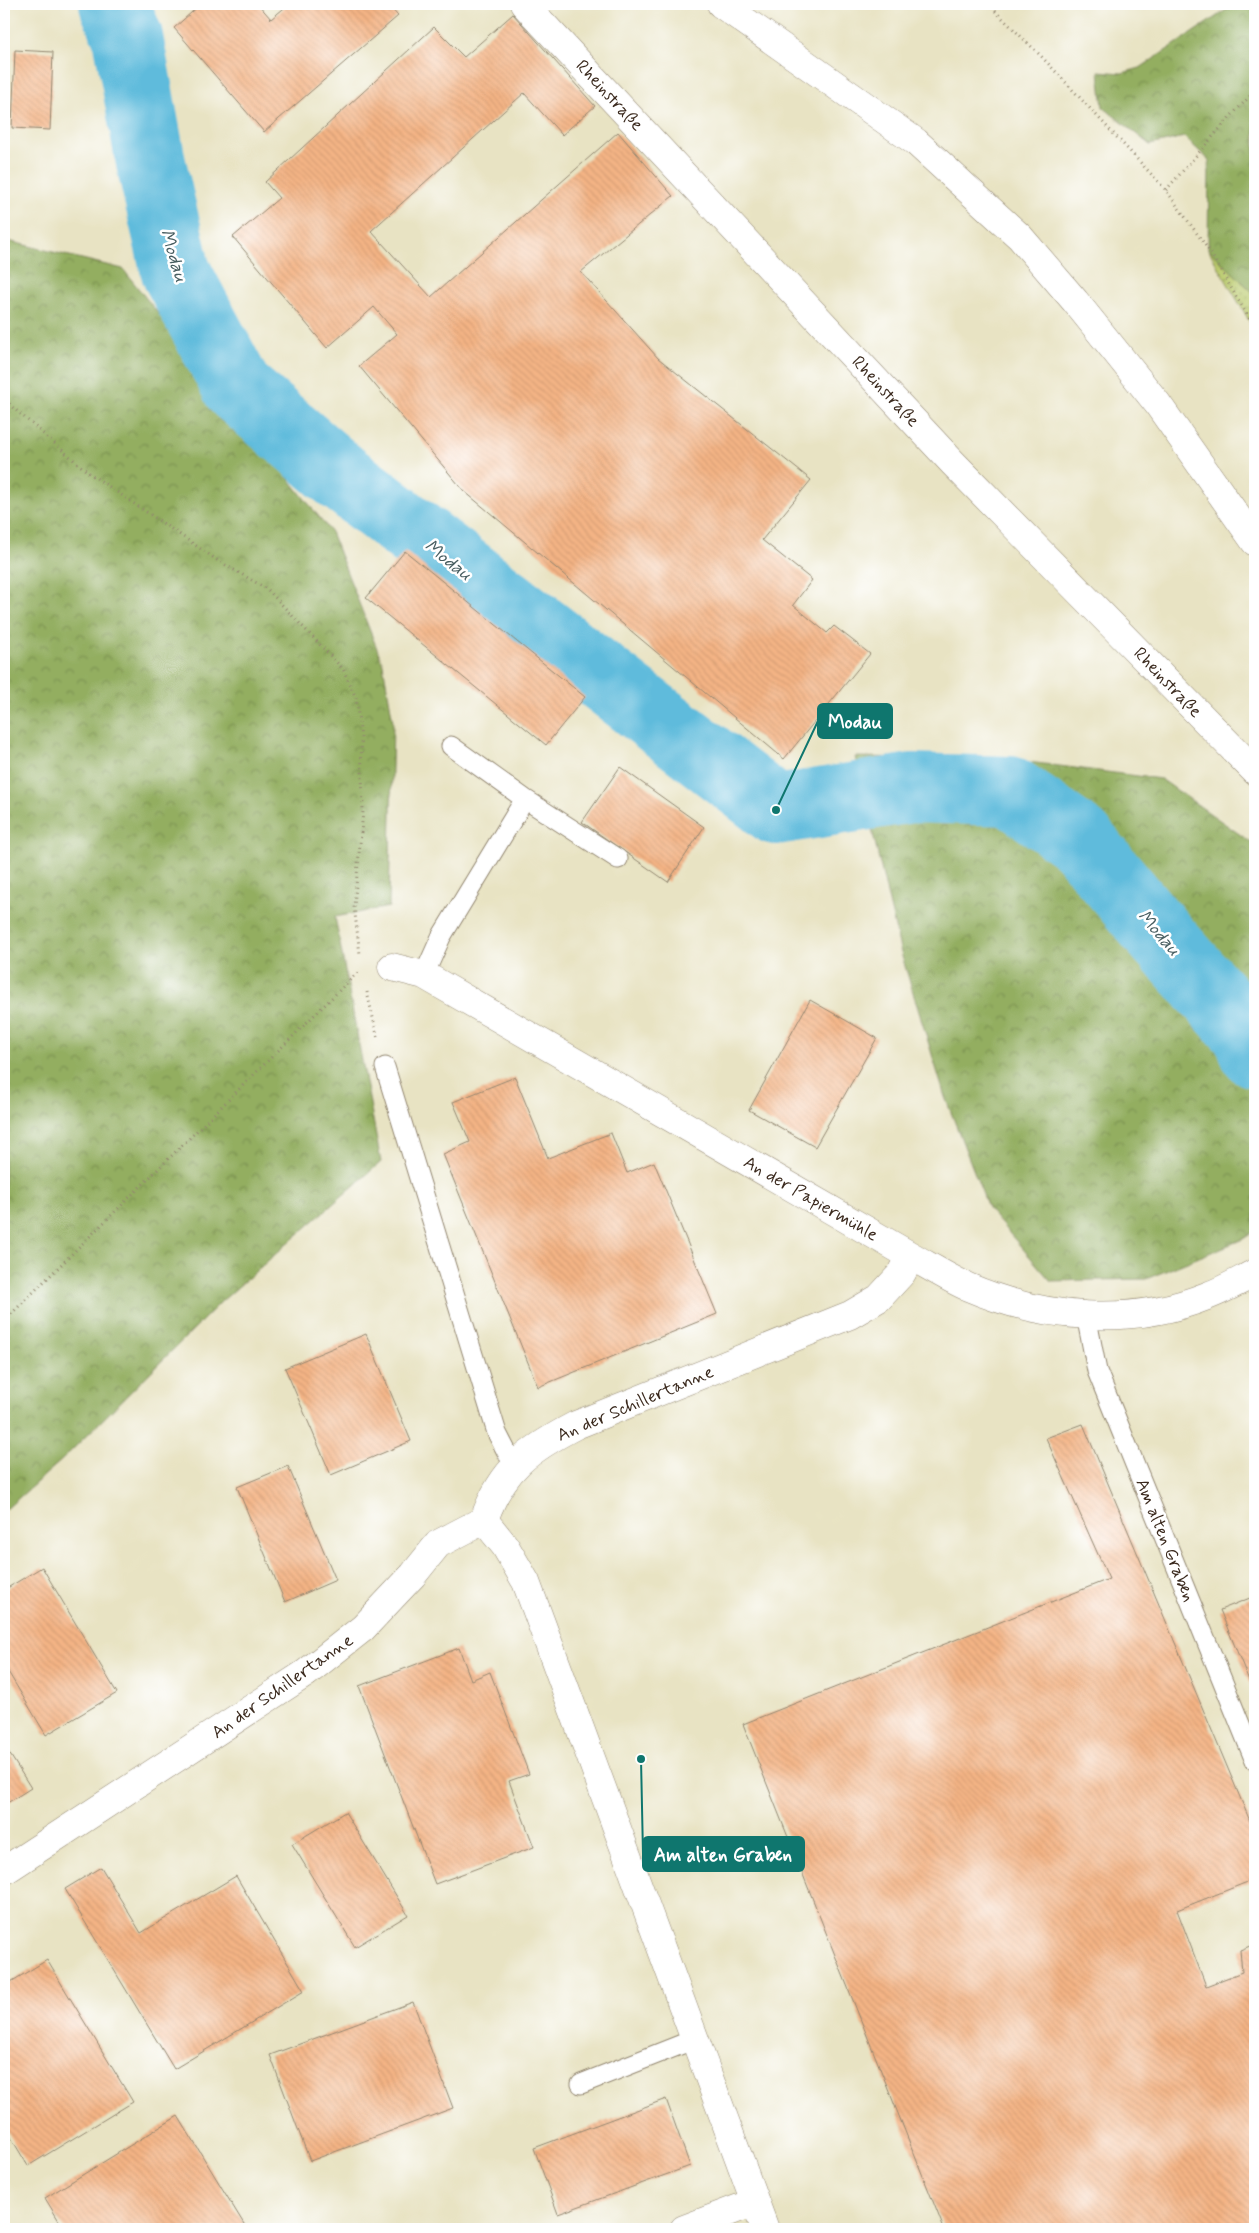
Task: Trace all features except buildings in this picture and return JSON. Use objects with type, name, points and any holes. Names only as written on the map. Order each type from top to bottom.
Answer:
[{"type":"street","name":"Rheinstraße","points":[[524,4],[953,463],[1255,771]]},
{"type":"street","points":[[721,4],[916,142],[1020,237],[1075,301],[1157,403],[1255,542]]},
{"type":"street","name":"An der Papiermühle","points":[[392,966],[424,975],[911,1256],[967,1286],[1014,1304],[1086,1316],[1129,1315],[1171,1307],[1207,1296],[1255,1273]]},
{"type":"street","name":"An der Schillertanne","points":[[4,1871],[306,1673],[363,1628],[413,1575],[438,1544],[484,1520],[492,1497],[514,1466],[542,1443],[576,1425],[850,1314],[878,1298],[902,1273],[911,1256]]},
{"type":"street","points":[[484,1520],[505,1546],[526,1582],[765,2229]]},
{"type":"street","points":[[684,2229],[755,2202]]},
{"type":"lane","points":[[451,746],[525,799],[618,859]]},
{"type":"lane","points":[[424,975],[441,938],[525,799]]},
{"type":"lane","points":[[385,1067],[497,1433],[514,1466]]},
{"type":"lane","name":"Am alten Graben","points":[[1086,1316],[1098,1371],[1255,1761]]},
{"type":"lane","points":[[581,2084],[695,2039]]},
{"type":"path","points":[[988,4],[1042,57],[1166,190],[1208,249],[1255,328]]},
{"type":"path","points":[[1166,190],[1230,116],[1255,91]]},
{"type":"path","points":[[4,395],[11,406],[89,473],[218,560],[267,589],[343,669],[356,698],[361,738],[363,812],[354,906],[361,959]]},
{"type":"path","points":[[4,1321],[362,968],[364,977]]},
{"type":"path","points":[[366,986],[385,1067]]},
{"type":"green space","points":[[1235,4],[1255,4],[1255,294],[1208,249],[1209,160],[1184,137],[1150,145],[1103,107],[1099,71],[1122,73],[1140,68]]},
{"type":"green space","points":[[4,240],[123,269],[331,532],[383,664],[393,722],[389,907],[335,917],[381,1162],[223,1300],[63,1459],[4,1511]]},
{"type":"green space","points":[[1208,249],[1255,294],[1255,331]]},
{"type":"green space","points":[[855,757],[1005,759],[1161,779],[1255,845],[1255,1231],[1243,1239],[1146,1279],[1051,1281],[989,1210],[945,1097],[901,953]]},
{"type":"waterway","name":"Modau","points":[[114,4],[128,37],[151,163],[176,272],[238,389],[339,475],[776,810],[912,788],[1010,791],[1080,840],[1161,937],[1249,1035],[1255,1053]]},
{"type":"place","name":"Modau","points":[[776,810]]},
{"type":"place","name":"Am alten Graben","points":[[641,1759]]}]
